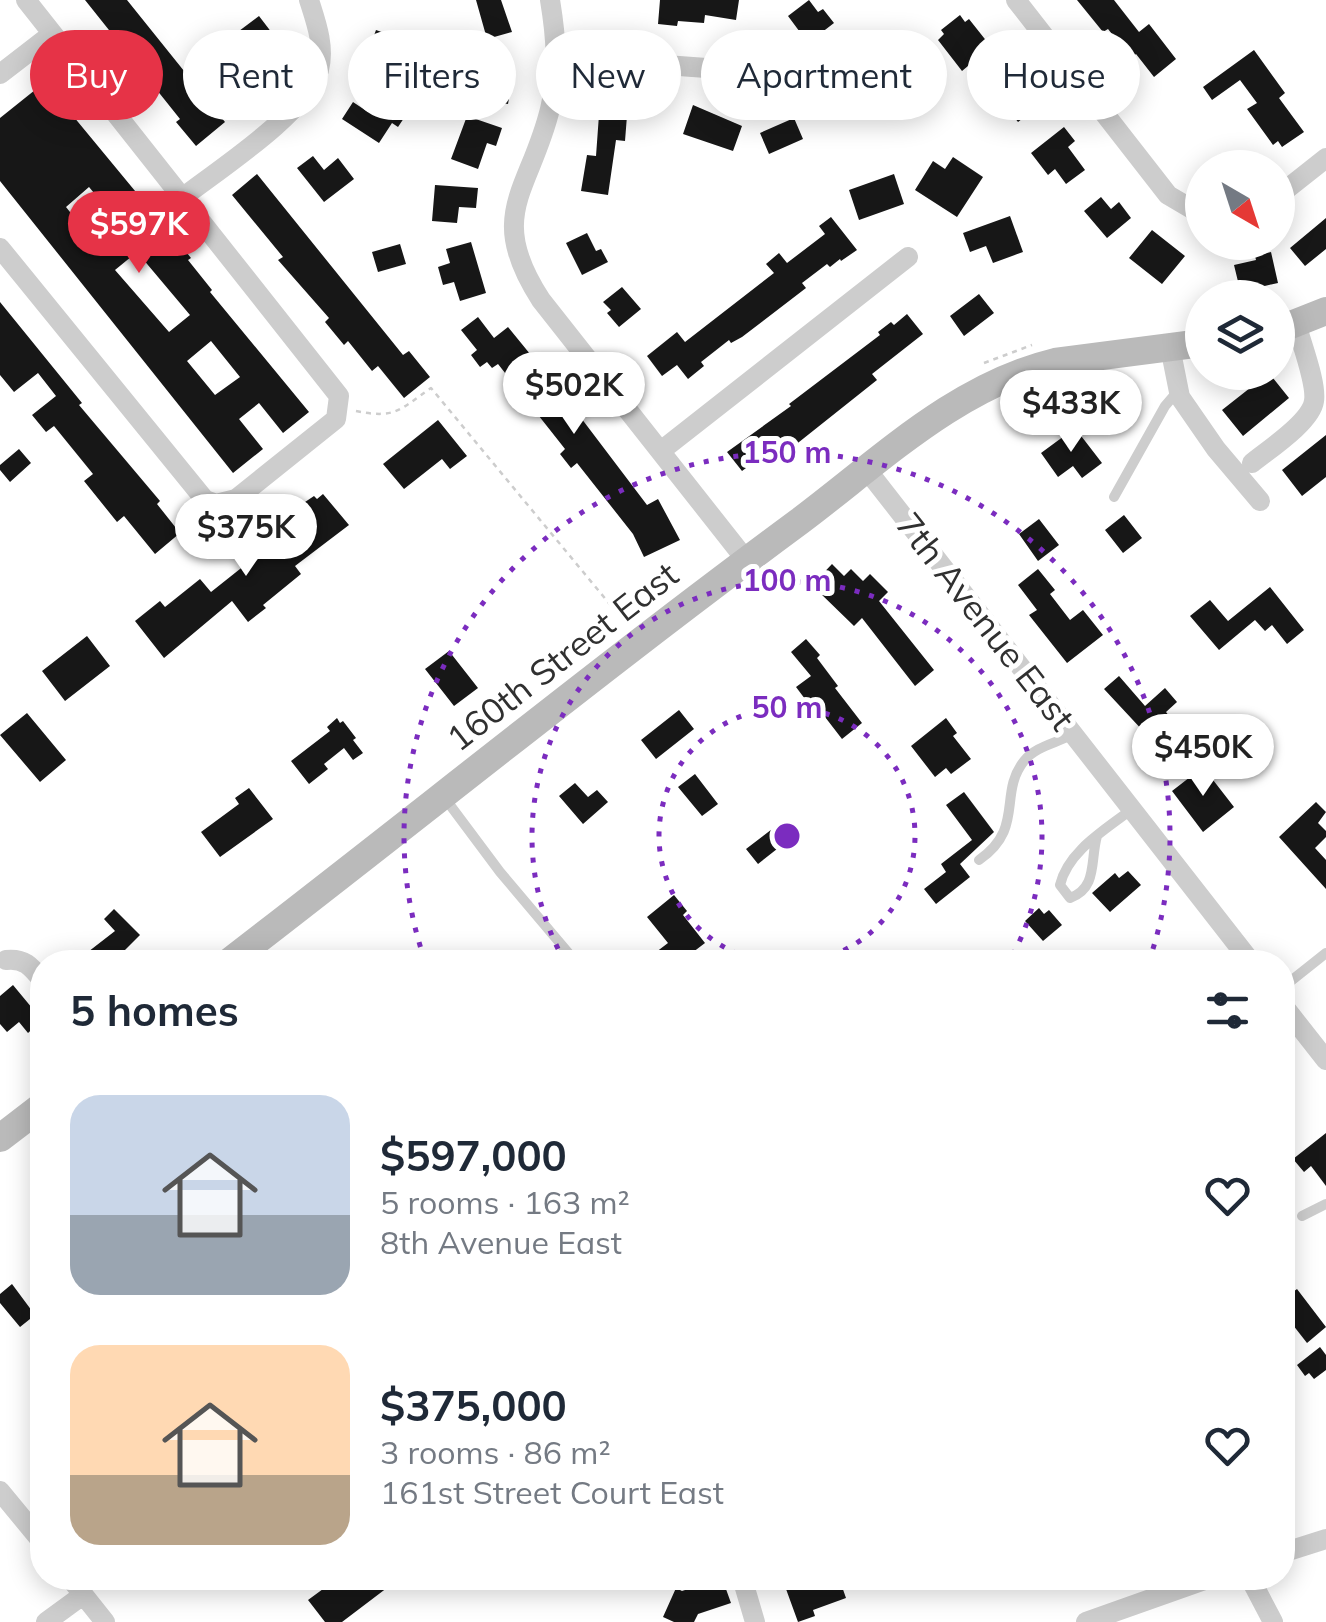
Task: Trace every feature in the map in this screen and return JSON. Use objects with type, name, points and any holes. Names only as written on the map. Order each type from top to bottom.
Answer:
[{"type":"street","points":[[26,0],[49,30]]},
{"type":"street","points":[[182,198],[304,99],[319,72],[321,56],[309,0]]},
{"type":"street","points":[[550,0],[553,30]]},
{"type":"street","points":[[1016,0],[1168,195],[1185,207]]},
{"type":"street","points":[[0,74],[30,51]]},
{"type":"street","points":[[0,248],[205,500],[216,504],[236,499],[336,419],[339,396],[120,120]]},
{"type":"street","points":[[546,120],[516,204],[513,234],[523,272],[746,560]]},
{"type":"street","points":[[1295,183],[1326,158]]},
{"type":"street","points":[[662,450],[908,256]]},
{"type":"street","points":[[1295,323],[1326,311]]},
{"type":"street","name":"160th Street East","points":[[250,950],[746,560],[959,399],[1032,367],[1185,345]]},
{"type":"street","points":[[1252,463],[1313,408],[1315,391],[1295,345]]},
{"type":"street","points":[[1170,347],[1177,391],[1216,448],[1260,501]]},
{"type":"street","name":"7th Avenue East","points":[[867,470],[1242,950]]},
{"type":"street","points":[[6,960],[19,959],[30,966]]},
{"type":"street","points":[[1295,1021],[1326,1060]]},
{"type":"street","points":[[0,1138],[30,1115]]},
{"type":"street","points":[[0,1490],[30,1527]]},
{"type":"street","points":[[1295,1549],[1326,1540]]},
{"type":"street","points":[[79,1590],[105,1622]]},
{"type":"street","points":[[746,1590],[756,1622]]},
{"type":"street","points":[[1086,1622],[1176,1590]]},
{"type":"street","points":[[1256,1590],[1273,1622]]},
{"type":"street","points":[[46,1622],[83,1595]]},
{"type":"lane","points":[[1114,497],[1177,391]]},
{"type":"lane","points":[[979,860],[999,845],[1006,831],[1023,762],[1039,748],[1074,733]]},
{"type":"lane","points":[[443,796],[566,950]]},
{"type":"lane","points":[[1097,836],[1091,880],[1082,894],[1070,898],[1060,885],[1064,869],[1097,836],[1133,809]]},
{"type":"lane","points":[[1295,978],[1326,954]]},
{"type":"lane","points":[[1302,1216],[1326,1204]]},
{"type":"path","points":[[340,407],[380,416],[392,414],[431,388],[641,642]]},
{"type":"building","points":[[85,0],[127,0],[151,30],[109,30]]},
{"type":"building","points":[[476,0],[501,0],[511,30],[484,30]]},
{"type":"building","points":[[660,0],[739,0],[736,20],[705,15],[704,23],[678,21],[677,26],[658,24]]},
{"type":"building","points":[[809,0],[834,23],[825,30],[798,30],[788,16]]},
{"type":"building","points":[[1077,0],[1114,0],[1137,30],[1101,30]]},
{"type":"building","points":[[960,15],[978,30],[967,30],[967,67],[962,71],[947,52],[947,30],[941,30]]},
{"type":"building","points":[[259,16],[270,30],[240,30]]},
{"type":"building","points":[[1149,24],[1176,59],[1154,77],[1140,59],[1140,31]]},
{"type":"building","points":[[163,45],[183,70],[183,120],[225,122],[196,146],[176,122],[180,119],[163,98]]},
{"type":"building","points":[[1254,50],[1285,93],[1279,98],[1304,132],[1282,147],[1278,141],[1273,145],[1247,109],[1257,103],[1240,80],[1212,100],[1203,87]]},
{"type":"building","points":[[30,94],[30,120],[76,120],[140,197],[137,200],[166,236],[170,232],[191,258],[188,260],[210,292],[309,412],[283,433],[259,403],[239,419],[263,449],[233,473],[0,181],[0,118]],"holes":[[[89,187],[120,224],[94,242],[66,207]],[[137,252],[190,315],[169,332],[115,270]],[[211,341],[240,377],[215,395],[187,361]]]},
{"type":"building","points":[[693,105],[701,108],[701,120],[728,120],[742,126],[733,151],[683,134]]},
{"type":"building","points":[[348,110],[348,120],[403,120],[398,127],[392,123],[379,143],[342,119]]},
{"type":"building","points":[[466,120],[502,128],[496,146],[487,143],[478,169],[451,159]]},
{"type":"building","points":[[599,120],[627,120],[625,141],[616,140],[608,195],[581,191],[587,155],[596,156]]},
{"type":"building","points":[[795,120],[803,139],[769,154],[760,133]]},
{"type":"building","points":[[1064,127],[1075,141],[1068,147],[1085,170],[1066,184],[1055,169],[1048,175],[1031,153]]},
{"type":"building","points":[[313,156],[324,170],[338,158],[354,179],[324,202],[297,168]]},
{"type":"building","points":[[953,157],[983,177],[957,217],[915,190],[933,161],[945,169]]},
{"type":"building","points":[[257,174],[403,355],[409,351],[430,377],[404,398],[378,366],[372,371],[348,341],[344,345],[325,322],[329,318],[278,260],[283,257],[232,195]]},
{"type":"building","points":[[894,174],[904,204],[859,220],[849,190]]},
{"type":"building","points":[[435,185],[478,188],[476,208],[459,207],[457,223],[432,221]]},
{"type":"building","points":[[1101,197],[1111,209],[1119,202],[1131,218],[1107,238],[1084,211]]},
{"type":"building","points":[[1010,216],[1023,252],[993,263],[986,246],[970,252],[963,233]]},
{"type":"building","points":[[831,217],[857,250],[830,267],[827,264],[802,283],[806,288],[742,337],[731,343],[729,340],[701,362],[704,366],[688,379],[677,365],[662,376],[647,356],[677,332],[685,342],[774,273],[766,264],[779,253],[787,263],[825,234],[819,226]]},
{"type":"building","points":[[1326,218],[1326,249],[1305,266],[1295,254],[1295,244]]},
{"type":"building","points":[[1152,230],[1185,256],[1162,284],[1129,258]]},
{"type":"building","points":[[587,233],[596,251],[601,249],[608,262],[582,275],[566,243]]},
{"type":"building","points":[[471,242],[486,293],[460,301],[454,282],[443,285],[438,267],[450,263],[446,249]]},
{"type":"building","points":[[400,244],[406,264],[378,272],[372,252]]},
{"type":"building","points":[[1273,260],[1277,280],[1238,280],[1234,265]]},
{"type":"building","points":[[622,287],[641,309],[619,327],[603,302]]},
{"type":"building","points":[[979,294],[994,313],[964,336],[950,316]]},
{"type":"building","points":[[0,302],[160,501],[157,504],[180,533],[155,554],[124,516],[117,522],[84,481],[93,474],[54,426],[46,432],[32,415],[56,396],[38,373],[14,392],[0,375]]},
{"type":"building","points":[[907,314],[923,334],[872,374],[877,380],[789,450],[782,441],[742,471],[727,452],[791,406],[891,322],[894,325]]},
{"type":"building","points":[[478,317],[494,338],[508,327],[548,376],[541,381],[564,412],[572,406],[647,505],[658,499],[680,540],[644,557],[633,534],[577,463],[571,468],[560,454],[565,449],[498,364],[492,368],[487,362],[480,367],[471,355],[477,350],[461,330]]},
{"type":"building","points":[[1247,390],[1283,390],[1289,398],[1243,436],[1222,410]]},
{"type":"building","points":[[438,420],[467,456],[450,469],[442,459],[404,489],[383,464]]},
{"type":"building","points":[[1075,428],[1102,463],[1082,478],[1073,466],[1058,477],[1041,453]]},
{"type":"building","points":[[1326,435],[1326,477],[1302,496],[1282,470]]},
{"type":"building","points":[[19,449],[31,463],[10,482],[0,465]]},
{"type":"building","points":[[323,494],[349,525],[295,566],[301,574],[248,622],[232,601],[164,658],[135,621],[160,601],[165,607],[200,579],[211,592],[245,565],[247,568],[289,534],[282,526],[288,520],[284,516]]},
{"type":"building","points":[[1124,515],[1142,538],[1123,553],[1105,530]]},
{"type":"building","points":[[1039,519],[1059,545],[1038,561],[1019,534]]},
{"type":"building","points":[[832,564],[844,576],[851,569],[863,581],[870,574],[888,592],[879,601],[934,670],[915,686],[862,618],[854,626],[813,584]]},
{"type":"building","points":[[1038,569],[1055,590],[1050,594],[1070,620],[1083,610],[1103,635],[1067,663],[1029,615],[1037,610],[1018,585]]},
{"type":"building","points":[[1270,587],[1304,630],[1287,644],[1272,625],[1265,631],[1255,620],[1219,650],[1190,616],[1210,600],[1228,621]]},
{"type":"building","points":[[87,636],[110,666],[65,701],[42,671]]},
{"type":"building","points":[[806,639],[820,655],[817,658],[838,686],[835,688],[862,723],[842,739],[796,687],[811,676],[791,652]]},
{"type":"building","points":[[449,651],[478,688],[454,706],[425,669]]},
{"type":"building","points":[[1119,676],[1145,706],[1165,688],[1177,702],[1166,712],[1173,721],[1156,736],[1150,729],[1145,733],[1104,689]]},
{"type":"building","points":[[679,710],[694,729],[656,759],[641,740]]},
{"type":"building","points":[[27,713],[66,760],[40,782],[0,735]]},
{"type":"building","points":[[337,718],[356,738],[353,740],[363,753],[353,760],[344,748],[324,764],[328,769],[309,784],[291,761],[330,731],[327,727]]},
{"type":"building","points":[[946,718],[957,733],[953,736],[971,759],[951,774],[946,768],[935,777],[911,746]]},
{"type":"building","points":[[1203,767],[1234,807],[1203,832],[1172,791]]},
{"type":"building","points":[[695,774],[718,804],[702,816],[678,787]]},
{"type":"building","points":[[575,783],[588,797],[597,790],[608,802],[583,824],[559,796]]},
{"type":"building","points":[[249,788],[273,819],[220,857],[201,832],[239,804],[235,798]]},
{"type":"building","points":[[964,792],[994,832],[960,864],[970,877],[936,904],[924,889],[946,872],[941,864],[972,840],[946,805]]},
{"type":"building","points":[[1316,802],[1326,812],[1318,823],[1326,837],[1315,848],[1326,860],[1326,889],[1279,837]]},
{"type":"building","points":[[780,823],[791,838],[758,864],[746,849]]},
{"type":"building","points":[[1128,871],[1141,885],[1110,912],[1092,893],[1115,873],[1119,878]]},
{"type":"building","points":[[674,895],[687,911],[683,915],[705,943],[696,950],[659,950],[668,943],[647,917]]},
{"type":"building","points":[[1039,908],[1044,914],[1049,910],[1062,925],[1043,941],[1025,921]]},
{"type":"building","points":[[114,909],[140,935],[125,950],[90,950],[115,931],[104,919]]},
{"type":"building","points":[[13,985],[30,1006],[28,1033],[19,1022],[7,1032],[0,1024],[0,996]]},
{"type":"building","points":[[1326,1133],[1326,1186],[1311,1166],[1304,1172],[1295,1157]]},
{"type":"building","points":[[12,1284],[30,1308],[30,1319],[20,1327],[0,1303],[0,1294]]},
{"type":"building","points":[[1295,1290],[1326,1327],[1307,1343],[1295,1328]]},
{"type":"building","points":[[1320,1347],[1326,1355],[1326,1370],[1314,1379],[1309,1373],[1305,1376],[1297,1365]]},
{"type":"building","points":[[322,1590],[384,1590],[342,1622],[325,1622],[308,1600]]},
{"type":"building","points":[[675,1590],[726,1590],[731,1603],[698,1614],[694,1622],[674,1622],[663,1617]]},
{"type":"building","points":[[786,1590],[843,1590],[846,1598],[813,1610],[815,1616],[798,1622]]}]
